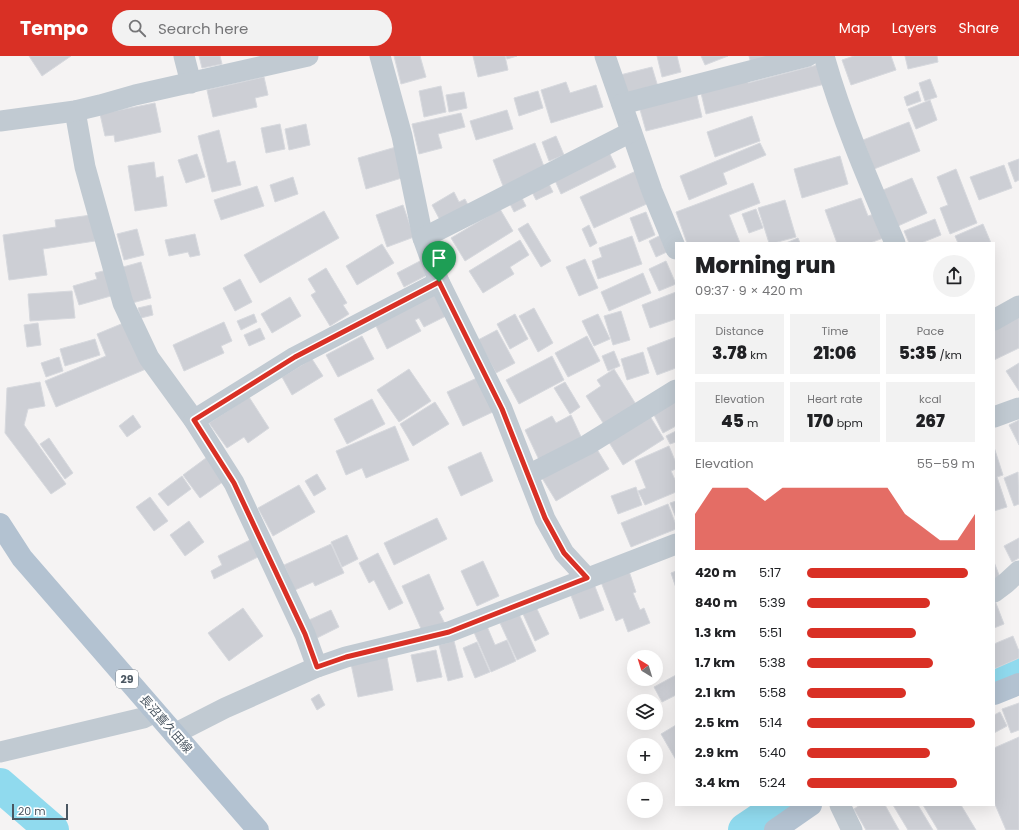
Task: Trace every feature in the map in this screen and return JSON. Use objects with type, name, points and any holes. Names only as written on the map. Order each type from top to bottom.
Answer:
[{"type":"main road","name":"長沼喜久田線","points":[[0,524],[22,558],[258,830]]},
{"type":"main road","points":[[995,694],[1019,684]]},
{"type":"main road","points":[[775,830],[810,806]]},
{"type":"street","points":[[184,56],[191,83]]},
{"type":"street","points":[[0,121],[75,111],[135,94],[191,83],[308,56]]},
{"type":"street","points":[[380,56],[402,136],[423,238],[439,282],[502,409],[545,518],[564,553],[587,578]]},
{"type":"street","points":[[605,56],[652,191],[675,247]]},
{"type":"street","points":[[622,104],[808,56]]},
{"type":"street","points":[[824,56],[829,76],[865,173],[895,242]]},
{"type":"street","points":[[75,111],[85,167],[123,303],[149,358],[194,420],[234,483],[305,634],[317,667]]},
{"type":"street","points":[[423,238],[631,132]]},
{"type":"street","points":[[194,420],[295,357],[439,282]]},
{"type":"street","points":[[995,319],[1019,306]]},
{"type":"street","points":[[528,475],[587,445],[675,391]]},
{"type":"street","points":[[995,417],[1019,408]]},
{"type":"street","points":[[174,734],[225,708],[317,667],[346,657],[449,632],[675,544]]},
{"type":"street","points":[[995,591],[1019,571]]},
{"type":"street","points":[[0,752],[143,718],[155,712]]},
{"type":"street","points":[[840,806],[852,830]]},
{"type":"building","points":[[29,56],[71,56],[42,76]]},
{"type":"building","points":[[199,56],[220,56],[222,64],[202,68]]},
{"type":"building","points":[[394,56],[420,56],[426,77],[401,84]]},
{"type":"building","points":[[473,56],[505,56],[508,70],[478,77]]},
{"type":"building","points":[[506,56],[517,56],[507,59]]},
{"type":"building","points":[[657,56],[677,56],[681,72],[662,77]]},
{"type":"building","points":[[701,56],[728,56],[705,65]]},
{"type":"building","points":[[749,56],[780,56],[751,64]]},
{"type":"building","points":[[854,56],[891,56],[896,70],[851,85],[842,60]]},
{"type":"building","points":[[905,56],[937,56],[938,62],[908,69]]},
{"type":"building","points":[[821,64],[825,84],[706,114],[700,89],[747,77],[748,83]]},
{"type":"building","points":[[652,67],[658,87],[625,96],[620,75]]},
{"type":"building","points":[[264,77],[268,95],[255,98],[257,107],[213,117],[207,90]]},
{"type":"building","points":[[930,79],[937,97],[925,101],[919,83]]},
{"type":"building","points":[[566,82],[570,93],[596,85],[603,107],[551,123],[541,90]]},
{"type":"building","points":[[441,86],[446,112],[424,117],[419,91]]},
{"type":"building","points":[[538,91],[543,108],[519,116],[514,98]]},
{"type":"building","points":[[696,91],[702,117],[646,131],[639,106]]},
{"type":"building","points":[[918,91],[921,101],[907,106],[904,97]]},
{"type":"building","points":[[464,92],[467,108],[449,112],[446,95]]},
{"type":"building","points":[[930,100],[937,120],[916,129],[908,109]]},
{"type":"building","points":[[155,103],[161,132],[115,142],[114,135],[105,136],[100,114]]},
{"type":"building","points":[[507,110],[513,129],[476,140],[470,121]]},
{"type":"building","points":[[461,113],[465,127],[438,134],[442,148],[419,154],[412,124]]},
{"type":"building","points":[[752,116],[760,141],[715,157],[707,132]]},
{"type":"building","points":[[909,122],[920,151],[874,169],[863,140]]},
{"type":"building","points":[[280,124],[285,149],[266,153],[261,128]]},
{"type":"building","points":[[306,124],[310,145],[289,150],[285,129]]},
{"type":"building","points":[[219,130],[227,163],[235,161],[241,185],[212,192],[198,136]]},
{"type":"building","points":[[556,136],[564,155],[549,161],[542,142]]},
{"type":"building","points":[[535,143],[545,169],[503,186],[493,160]]},
{"type":"building","points":[[760,143],[766,155],[723,173],[727,184],[689,200],[680,176]]},
{"type":"building","points":[[396,147],[405,177],[366,189],[358,158]]},
{"type":"building","points":[[608,150],[616,167],[561,194],[553,176]]},
{"type":"building","points":[[197,154],[205,177],[186,183],[178,160]]},
{"type":"building","points":[[840,156],[848,184],[802,198],[794,169]]},
{"type":"building","points":[[1019,159],[1019,180],[1015,182],[1008,163]]},
{"type":"building","points":[[154,162],[156,178],[163,176],[167,206],[135,211],[128,166]]},
{"type":"building","points":[[1004,165],[1012,188],[979,200],[970,177]]},
{"type":"building","points":[[956,169],[977,223],[950,234],[940,208],[948,205],[937,177]]},
{"type":"building","points":[[636,171],[651,202],[594,228],[580,197]]},
{"type":"building","points":[[293,177],[298,194],[275,202],[270,185]]},
{"type":"building","points":[[912,178],[927,213],[898,226],[883,190]]},
{"type":"building","points":[[547,180],[553,192],[536,200],[530,188]]},
{"type":"building","points":[[753,183],[760,203],[729,215],[740,242],[687,242],[676,212]]},
{"type":"building","points":[[257,186],[264,206],[221,220],[214,200]]},
{"type":"building","points":[[454,192],[459,202],[465,199],[469,207],[441,222],[432,205]]},
{"type":"building","points":[[521,196],[526,206],[514,212],[509,202]]},
{"type":"building","points":[[861,198],[868,216],[877,213],[886,237],[873,242],[837,242],[825,210]]},
{"type":"building","points":[[785,200],[796,237],[778,242],[769,242],[758,208]]},
{"type":"building","points":[[403,205],[414,237],[387,247],[376,215]]},
{"type":"building","points":[[500,209],[513,231],[465,261],[451,238]]},
{"type":"building","points":[[756,209],[763,228],[749,233],[742,214]]},
{"type":"building","points":[[324,211],[339,238],[260,283],[244,255]]},
{"type":"building","points":[[646,212],[655,235],[639,242],[630,218]]},
{"type":"building","points":[[91,215],[95,241],[43,249],[47,275],[9,280],[3,235],[56,227],[55,220]]},
{"type":"building","points":[[935,219],[941,235],[924,242],[909,242],[904,231]]},
{"type":"building","points":[[528,223],[551,261],[541,267],[518,229]]},
{"type":"building","points":[[983,224],[991,242],[958,242],[955,236]]},
{"type":"building","points":[[589,225],[597,243],[590,247],[582,229]]},
{"type":"building","points":[[137,229],[144,255],[124,260],[117,234]]},
{"type":"building","points":[[195,234],[200,255],[190,257],[188,252],[169,256],[165,240]]},
{"type":"building","points":[[661,235],[669,251],[656,257],[649,241]]},
{"type":"building","points":[[632,236],[642,264],[598,279],[592,261],[602,257],[599,248]]},
{"type":"building","points":[[798,238],[800,242],[788,242]]},
{"type":"building","points":[[520,240],[529,255],[510,267],[514,274],[483,293],[469,271]]},
{"type":"building","points":[[382,244],[394,263],[357,285],[346,266]]},
{"type":"building","points":[[585,259],[598,288],[579,296],[566,267]]},
{"type":"building","points":[[420,261],[427,275],[404,287],[397,273]]},
{"type":"building","points":[[666,261],[675,284],[659,291],[649,269]]},
{"type":"building","points":[[141,262],[151,298],[132,303],[123,267]]},
{"type":"building","points":[[326,268],[347,303],[343,305],[349,314],[330,326],[311,295],[316,292],[308,279]]},
{"type":"building","points":[[111,269],[118,294],[79,305],[73,286],[97,279],[95,273]]},
{"type":"building","points":[[643,273],[651,293],[609,311],[601,292]]},
{"type":"building","points":[[240,279],[252,302],[235,311],[223,288]]},
{"type":"building","points":[[72,291],[75,318],[30,321],[28,294]]},
{"type":"building","points":[[436,292],[448,315],[424,327],[419,318],[415,320],[421,331],[387,349],[375,324]]},
{"type":"building","points":[[675,292],[675,319],[650,328],[642,305]]},
{"type":"building","points":[[290,297],[301,316],[272,333],[261,314]]},
{"type":"building","points":[[151,305],[153,315],[141,318],[138,308]]},
{"type":"building","points":[[534,308],[553,343],[538,352],[519,316]]},
{"type":"building","points":[[621,311],[630,340],[613,345],[604,316]]},
{"type":"building","points":[[254,314],[257,322],[241,330],[237,321]]},
{"type":"building","points":[[515,314],[528,339],[510,349],[497,324]]},
{"type":"building","points":[[598,314],[610,339],[594,346],[582,321]]},
{"type":"building","points":[[1019,316],[1019,348],[995,360],[995,328]]},
{"type":"building","points":[[126,322],[146,369],[56,407],[45,381],[106,356],[97,334]]},
{"type":"building","points":[[224,322],[232,341],[221,346],[224,353],[184,371],[173,345]]},
{"type":"building","points":[[38,323],[41,345],[27,347],[24,325]]},
{"type":"building","points":[[260,328],[265,339],[249,346],[244,335]]},
{"type":"building","points":[[497,330],[515,363],[496,373],[478,340]]},
{"type":"building","points":[[362,336],[374,359],[338,377],[326,355]]},
{"type":"building","points":[[587,336],[600,361],[568,377],[555,353]]},
{"type":"building","points":[[675,337],[675,368],[657,375],[647,348]]},
{"type":"building","points":[[95,339],[100,355],[65,366],[60,349]]},
{"type":"building","points":[[614,351],[620,366],[608,371],[602,356]]},
{"type":"building","points":[[643,352],[649,373],[627,380],[621,359]]},
{"type":"building","points":[[552,356],[564,380],[519,404],[506,380]]},
{"type":"building","points":[[59,357],[63,371],[46,377],[41,363]]},
{"type":"building","points":[[312,359],[323,376],[292,395],[282,377]]},
{"type":"building","points":[[1019,363],[1019,391],[1006,371]]},
{"type":"building","points":[[409,369],[431,401],[399,422],[377,390]]},
{"type":"building","points":[[614,369],[637,406],[605,426],[586,396],[601,386],[597,380]]},
{"type":"building","points":[[481,376],[497,410],[463,426],[447,392]]},
{"type":"building","points":[[40,382],[45,406],[28,409],[24,425],[66,484],[51,494],[5,433],[7,388]]},
{"type":"building","points":[[565,382],[580,407],[570,414],[554,388]]},
{"type":"building","points":[[249,397],[269,428],[248,443],[244,437],[227,448],[209,423]]},
{"type":"building","points":[[673,398],[675,402],[675,427],[663,433],[651,409]]},
{"type":"building","points":[[372,399],[385,424],[347,444],[334,419]]},
{"type":"building","points":[[435,402],[449,424],[413,446],[400,424]]},
{"type":"building","points":[[648,413],[664,439],[623,465],[607,439]]},
{"type":"building","points":[[133,415],[141,427],[127,437],[119,426]]},
{"type":"building","points":[[571,415],[583,441],[540,462],[525,430],[552,416],[556,423]]},
{"type":"building","points":[[1019,420],[1019,445],[1009,425]]},
{"type":"building","points":[[395,426],[409,460],[366,478],[362,468],[346,475],[336,451]]},
{"type":"building","points":[[675,432],[675,442],[670,444],[666,436]]},
{"type":"building","points":[[49,438],[73,473],[65,479],[40,444]]},
{"type":"building","points":[[595,446],[609,469],[556,501],[542,478]]},
{"type":"building","points":[[669,446],[675,461],[675,469],[671,471],[675,480],[675,492],[645,505],[638,491],[646,488],[635,461]]},
{"type":"building","points":[[995,450],[1003,475],[997,477],[1007,507],[995,511]]},
{"type":"building","points":[[481,452],[493,481],[461,496],[448,467]]},
{"type":"building","points":[[210,455],[227,479],[200,498],[183,475]]},
{"type":"building","points":[[1018,472],[1019,504],[1014,506],[1004,478]]},
{"type":"building","points":[[317,474],[326,489],[314,496],[305,481]]},
{"type":"building","points":[[182,476],[191,489],[168,506],[158,494]]},
{"type":"building","points":[[299,485],[315,512],[273,536],[258,508]]},
{"type":"building","points":[[636,487],[642,505],[618,514],[611,496]]},
{"type":"building","points":[[150,497],[168,521],[154,531],[136,507]]},
{"type":"building","points":[[675,501],[675,516],[670,503]]},
{"type":"building","points":[[668,504],[675,522],[675,529],[631,547],[621,523]]},
{"type":"building","points":[[437,518],[447,539],[394,565],[384,543]]},
{"type":"building","points":[[189,521],[204,542],[185,556],[170,535]]},
{"type":"building","points":[[347,535],[358,559],[342,567],[331,542]]},
{"type":"building","points":[[254,538],[262,555],[214,579],[211,571],[222,565],[218,556]]},
{"type":"building","points":[[1019,538],[1019,558],[1012,562],[1004,546]]},
{"type":"building","points":[[331,544],[344,573],[315,586],[313,582],[295,590],[284,565]]},
{"type":"building","points":[[378,553],[403,603],[389,610],[374,580],[369,583],[359,563]]},
{"type":"building","points":[[483,561],[499,596],[477,606],[461,571]]},
{"type":"building","points":[[995,565],[1001,580],[995,583]]},
{"type":"building","points":[[629,571],[636,592],[633,593],[640,610],[644,608],[650,623],[628,632],[623,618],[616,621],[601,582]]},
{"type":"building","points":[[675,571],[675,585],[671,573]]},
{"type":"building","points":[[429,574],[444,609],[439,612],[445,624],[423,633],[402,586]]},
{"type":"building","points":[[594,584],[604,610],[580,619],[570,593]]},
{"type":"building","points":[[995,601],[1004,624],[995,628]]},
{"type":"building","points":[[536,607],[549,634],[535,641],[523,614]]},
{"type":"building","points":[[243,608],[263,636],[229,661],[208,633]]},
{"type":"building","points":[[331,610],[339,627],[317,638],[309,620]]},
{"type":"building","points":[[519,614],[536,651],[517,660],[500,623]]},
{"type":"building","points":[[486,624],[495,645],[507,640],[516,661],[491,672],[473,630]]},
{"type":"building","points":[[1013,636],[1019,651],[1019,658],[995,669],[995,644]]},
{"type":"building","points":[[454,641],[463,677],[448,681],[439,645]]},
{"type":"building","points":[[477,642],[490,672],[475,678],[463,648]]},
{"type":"building","points":[[436,650],[442,677],[417,682],[411,655]]},
{"type":"building","points":[[387,657],[393,690],[358,697],[351,664]]},
{"type":"building","points":[[675,676],[675,696],[663,702],[663,694],[658,694],[654,687],[663,686],[663,682]]},
{"type":"building","points":[[319,694],[325,705],[317,710],[311,699]]},
{"type":"building","points":[[1019,703],[1019,730],[1011,733],[1002,709]]},
{"type":"building","points":[[1000,712],[1007,726],[995,732],[995,714]]},
{"type":"building","points":[[675,726],[675,758],[661,734]]},
{"type":"building","points":[[1019,737],[1019,830],[1006,830],[995,804],[995,748]]},
{"type":"building","points":[[858,806],[886,806],[899,830],[866,830],[854,809]]},
{"type":"building","points":[[894,806],[919,806],[933,830],[908,830]]},
{"type":"building","points":[[924,806],[962,806],[976,830],[938,830]]},
{"type":"waterway","points":[[995,676],[1019,666]]},
{"type":"waterway","points":[[0,785],[52,830]]},
{"type":"waterway","points":[[745,830],[781,806]]},
{"type":"route","points":[[439,282],[502,409],[545,518],[564,553],[587,578],[449,632],[346,657],[317,667],[305,634],[234,483],[194,420],[295,357],[361,321],[439,282]]}]
